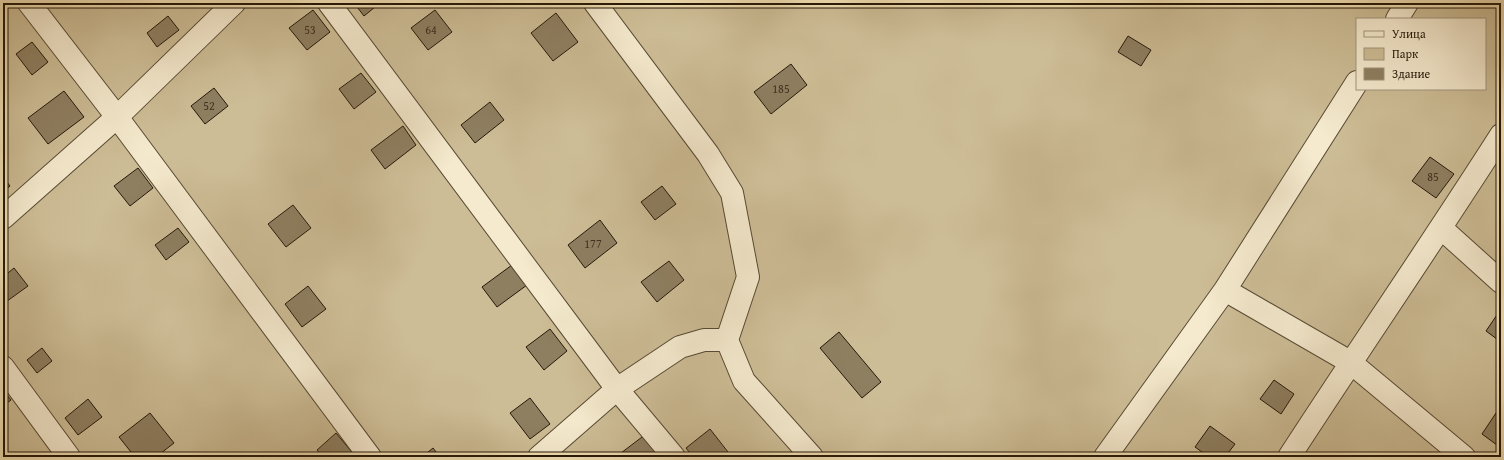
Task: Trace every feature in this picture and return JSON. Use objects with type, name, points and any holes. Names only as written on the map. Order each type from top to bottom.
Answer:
[{"type":"street","points":[[28,3],[117,116],[370,457]]},
{"type":"street","points":[[3,218],[117,116],[234,3]]},
{"type":"street","points":[[329,3],[616,389],[674,457]]},
{"type":"street","points":[[595,3],[708,154],[732,193],[748,277],[727,340],[744,381],[812,457]]},
{"type":"street","points":[[1398,18],[1407,3]]},
{"type":"street","points":[[1105,457],[1225,290],[1356,84]]},
{"type":"street","points":[[1289,457],[1350,362],[1441,228],[1501,135]]},
{"type":"street","points":[[1441,228],[1501,282]]},
{"type":"street","points":[[1225,290],[1350,362],[1464,457]]},
{"type":"street","points":[[538,457],[616,389],[680,347],[704,340],[727,340]]},
{"type":"street","points":[[3,367],[69,457]]},
{"type":"green space","points":[[3,3],[1501,3],[1501,457],[3,457]]},
{"type":"building","points":[[354,3],[380,3],[364,16]]},
{"type":"building","points":[[313,10],[330,32],[307,50],[289,28]]},
{"type":"building","points":[[435,10],[452,32],[428,50],[411,28]]},
{"type":"building","points":[[556,13],[578,42],[553,61],[531,33]]},
{"type":"building","points":[[168,16],[179,30],[157,47],[147,33]]},
{"type":"building","points":[[1128,36],[1151,50],[1141,66],[1118,52]]},
{"type":"building","points":[[32,42],[48,62],[32,75],[16,54]]},
{"type":"building","points":[[791,64],[807,85],[771,114],[754,92]]},
{"type":"building","points":[[361,73],[376,92],[354,109],[339,89]]},
{"type":"building","points":[[214,88],[228,106],[205,124],[191,106]]},
{"type":"building","points":[[64,91],[84,117],[48,144],[28,118]]},
{"type":"building","points":[[490,102],[504,120],[475,143],[461,125]]},
{"type":"building","points":[[403,126],[416,145],[385,169],[371,150]]},
{"type":"building","points":[[1430,157],[1454,174],[1436,198],[1412,181]]},
{"type":"building","points":[[138,168],[153,188],[130,206],[114,186]]},
{"type":"building","points":[[3,177],[10,186],[3,192]]},
{"type":"building","points":[[662,186],[676,204],[655,220],[641,202]]},
{"type":"building","points":[[293,205],[311,228],[286,247],[268,224]]},
{"type":"building","points":[[600,220],[617,243],[585,268],[568,245]]},
{"type":"building","points":[[178,228],[189,242],[166,260],[155,245]]},
{"type":"building","points":[[669,261],[684,280],[657,302],[641,282]]},
{"type":"building","points":[[512,265],[527,285],[497,307],[482,287]]},
{"type":"building","points":[[14,268],[28,286],[3,304],[3,277]]},
{"type":"building","points":[[308,286],[326,309],[302,327],[285,304]]},
{"type":"building","points":[[1501,309],[1501,342],[1486,331]]},
{"type":"building","points":[[550,329],[567,351],[544,370],[526,347]]},
{"type":"building","points":[[839,332],[881,382],[862,398],[820,348]]},
{"type":"building","points":[[42,348],[52,361],[37,373],[27,360]]},
{"type":"building","points":[[1274,380],[1294,394],[1281,414],[1260,399]]},
{"type":"building","points":[[3,390],[11,400],[3,406]]},
{"type":"building","points":[[530,398],[550,424],[530,439],[510,413]]},
{"type":"building","points":[[88,399],[102,417],[78,435],[65,418]]},
{"type":"building","points":[[150,413],[174,443],[156,457],[135,457],[119,437]]},
{"type":"building","points":[[1496,413],[1501,417],[1501,448],[1482,434]]},
{"type":"building","points":[[1210,426],[1235,444],[1225,457],[1209,457],[1195,447]]},
{"type":"building","points":[[710,429],[728,452],[721,457],[693,457],[686,448]]},
{"type":"building","points":[[336,433],[356,457],[323,457],[317,450]]},
{"type":"building","points":[[646,434],[664,457],[624,457],[621,453]]},
{"type":"building","points":[[433,448],[440,457],[422,457]]}]
